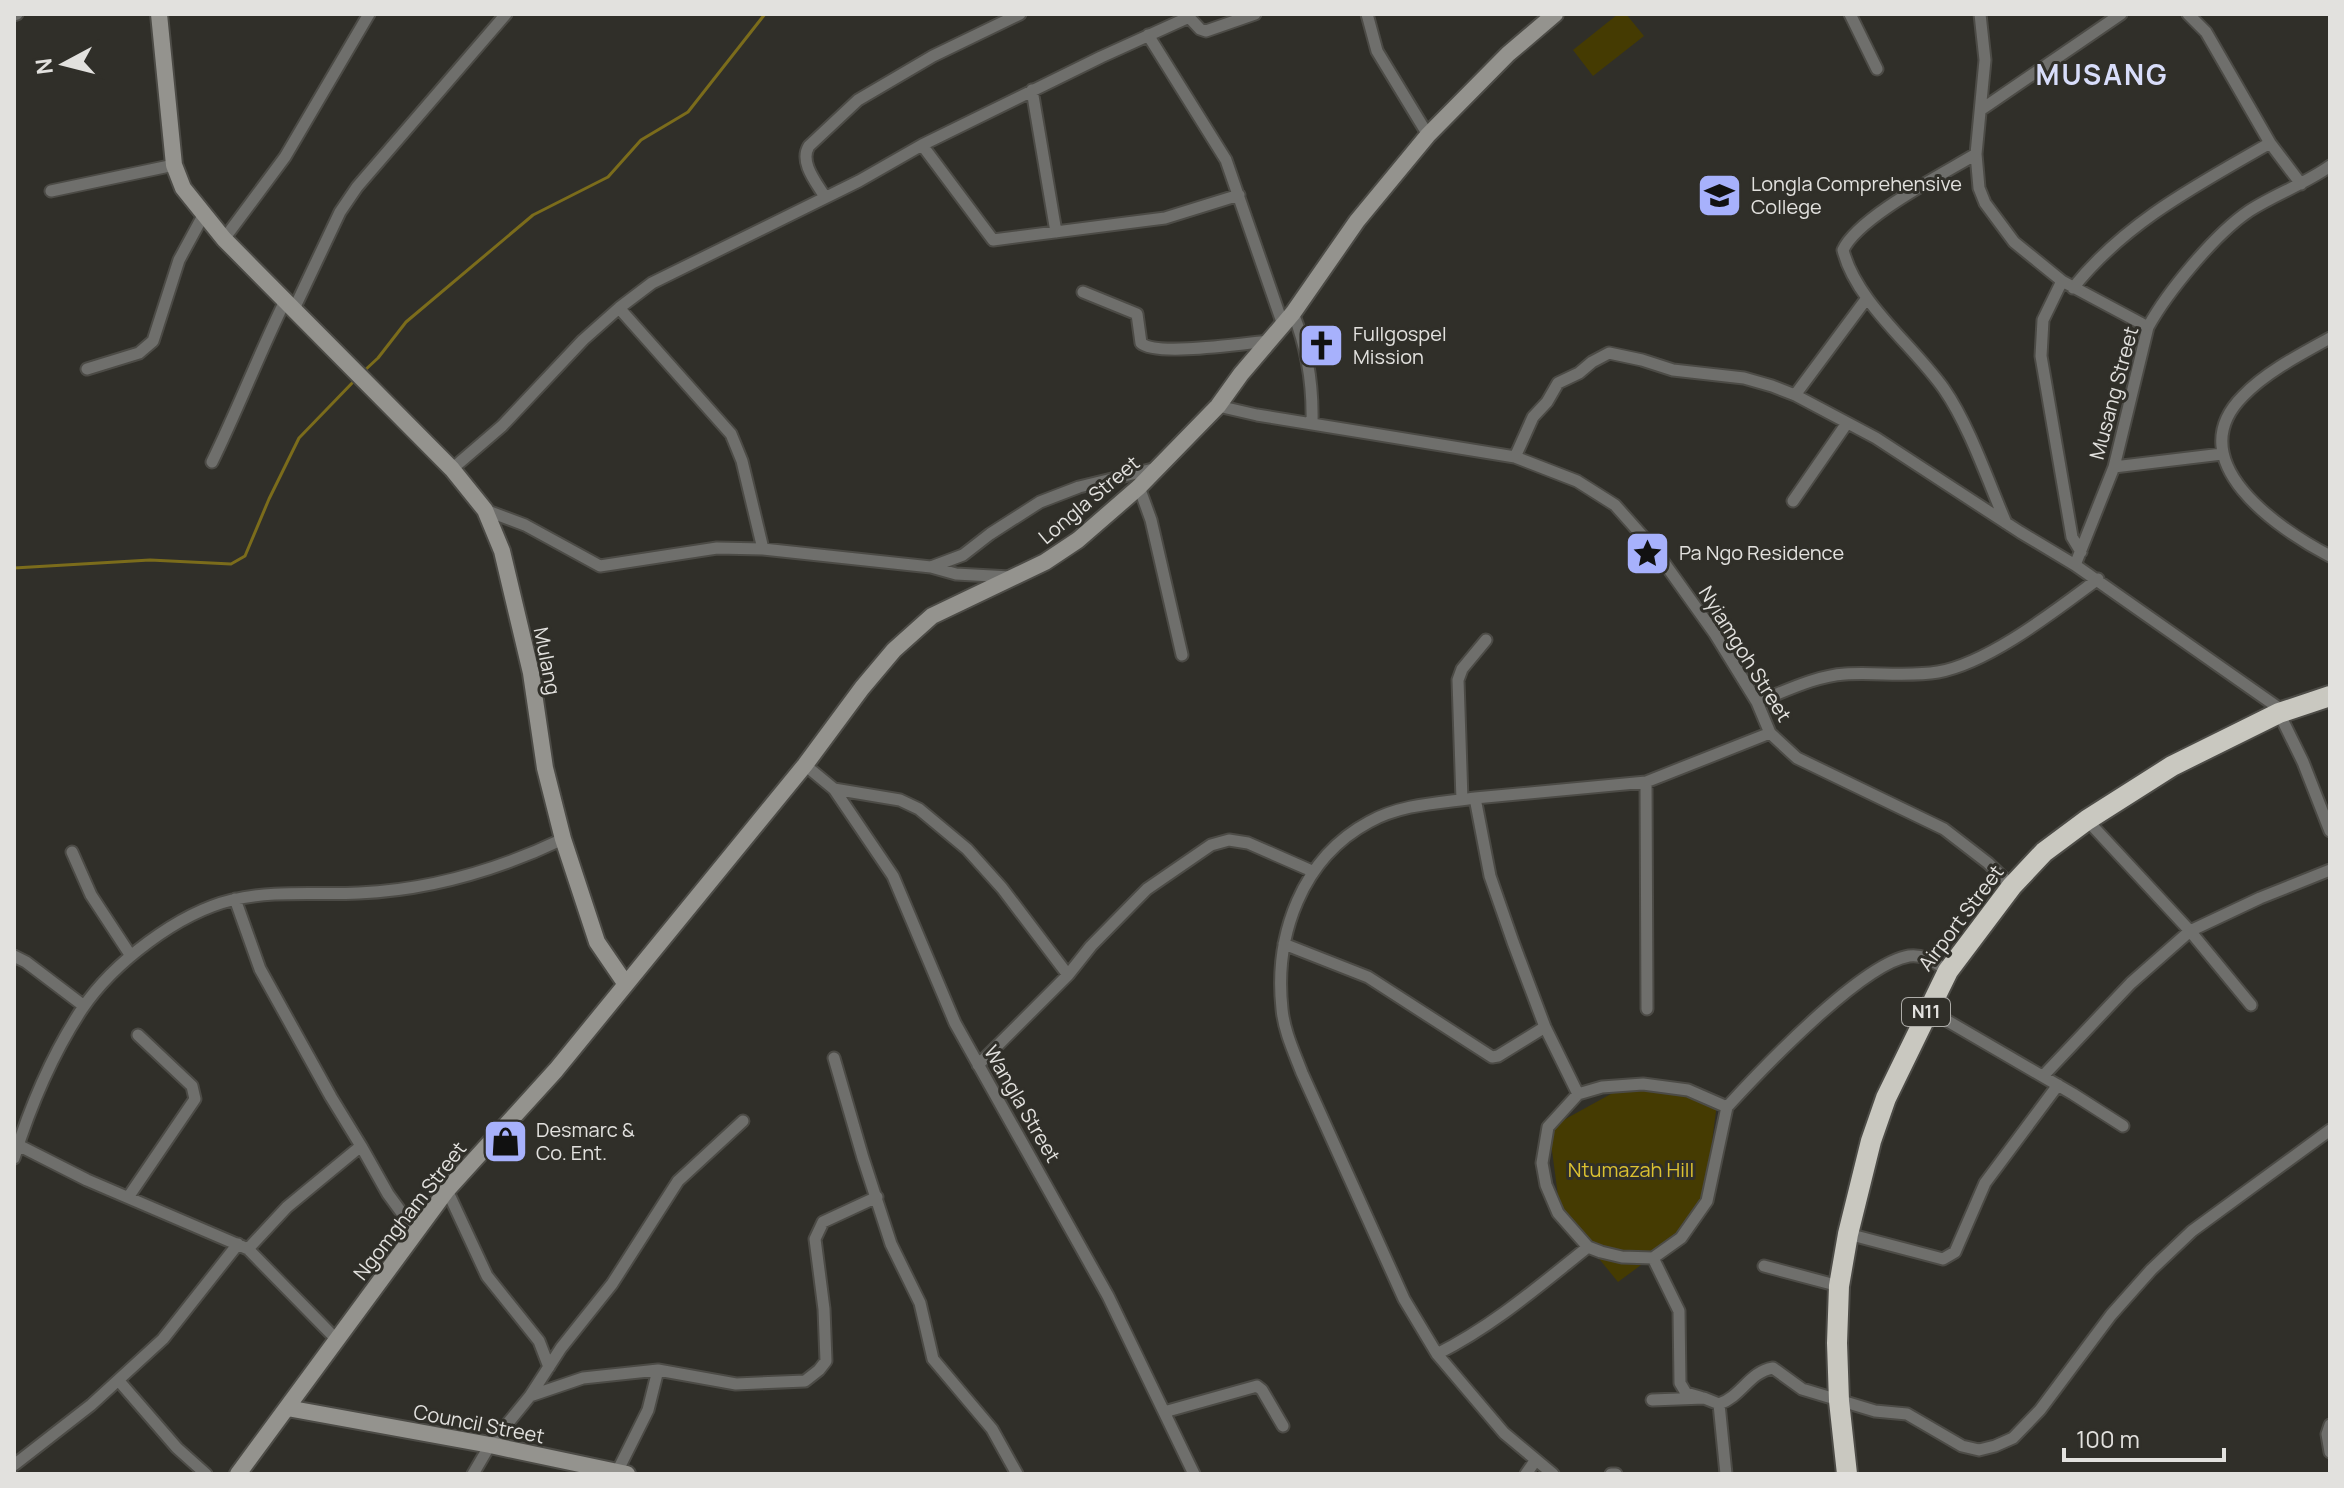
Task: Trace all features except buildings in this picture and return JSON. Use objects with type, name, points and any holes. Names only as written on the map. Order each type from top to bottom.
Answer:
[{"type":"highway","name":"N11","points":[[2281,712],[2330,696]]},
{"type":"highway","name":"Airport Street","points":[[1847,1474],[1839,1401],[1837,1343],[1839,1286],[1848,1234],[1871,1141],[1886,1098],[1948,971],[2012,886],[2044,852],[2087,820],[2172,766],[2281,712]]},
{"type":"main road","points":[[159,14],[174,165]]},
{"type":"main road","name":"Longla Street","points":[[625,983],[805,765],[894,650],[928,619],[1045,562],[1078,540],[1139,487],[1218,406],[1288,319],[1357,221],[1428,135],[1508,54],[1555,14]]},
{"type":"main road","name":"Mulang","points":[[174,165],[183,188],[224,239],[452,469],[485,510],[506,566],[531,673],[545,768],[563,839],[597,942],[625,983]]},
{"type":"main road","name":"Ngomgham Street","points":[[238,1474],[447,1190],[556,1070],[625,983]]},
{"type":"main road","points":[[305,1385],[323,1415]]},
{"type":"main road","name":"Council Street","points":[[287,1408],[622,1473]]},
{"type":"street","points":[[224,239],[285,157],[369,14]]},
{"type":"street","points":[[212,462],[237,411],[255,361],[290,305],[340,212],[357,187],[506,14]]},
{"type":"street","points":[[825,197],[805,161],[804,153],[858,100],[933,56],[1020,14]]},
{"type":"street","points":[[452,469],[502,426],[583,340],[652,283],[1032,90],[1186,16],[1206,31],[1255,14]]},
{"type":"street","points":[[1367,14],[1377,51],[1428,135]]},
{"type":"street","points":[[1850,14],[1877,69]]},
{"type":"street","points":[[1980,14],[1985,60],[1976,154],[1979,188],[1985,203],[2014,242],[2062,281],[2148,327]]},
{"type":"street","points":[[1982,109],[2121,14]]},
{"type":"street","points":[[2188,14],[2206,32],[2270,143],[2301,184]]},
{"type":"street","points":[[1148,35],[1226,160],[1288,319],[1307,350],[1311,370],[1312,423]]},
{"type":"street","points":[[1032,90],[1056,232]]},
{"type":"street","points":[[2073,288],[2088,268],[2150,215],[2270,143]]},
{"type":"street","points":[[922,145],[993,240],[1165,218],[1239,195]]},
{"type":"street","points":[[1976,154],[1912,192],[1861,228],[1847,242],[1844,254],[1867,298],[1911,347],[1953,404],[2006,523]]},
{"type":"street","points":[[51,191],[174,165]]},
{"type":"street","name":"Musang Street","points":[[2075,565],[2114,467],[2148,327],[2159,308],[2195,262],[2238,220],[2330,166]]},
{"type":"street","points":[[87,369],[139,353],[153,341],[179,260],[204,214]]},
{"type":"street","points":[[2062,281],[2043,320],[2041,356],[2072,537],[2081,552]]},
{"type":"street","points":[[1083,292],[1137,314],[1141,343],[1149,349],[1201,348],[1271,341]]},
{"type":"street","points":[[1795,395],[1867,298]]},
{"type":"street","points":[[619,308],[731,434],[742,461],[763,549]]},
{"type":"street","points":[[2330,338],[2243,396],[2222,432],[2222,454],[2238,486],[2263,512],[2300,540],[2330,556]]},
{"type":"street","points":[[1515,457],[1533,417],[1558,383],[1609,353],[1673,370],[1744,378],[1795,395],[1876,438],[2098,579],[2281,712],[2330,831]]},
{"type":"street","name":"Nyiamgoh Street","points":[[1218,406],[1515,457],[1577,481],[1615,505],[1637,527],[1715,634],[1757,702],[1770,733],[1797,758],[1944,829],[2012,886]]},
{"type":"street","points":[[1793,501],[1847,423]]},
{"type":"street","points":[[2114,467],[2222,454]]},
{"type":"street","points":[[931,567],[963,555],[1040,502],[1092,483],[1158,468]]},
{"type":"street","points":[[1139,487],[1151,520],[1182,655]]},
{"type":"street","points":[[485,510],[525,525],[600,566],[717,548],[763,549],[931,567],[956,574],[1014,577]]},
{"type":"street","points":[[1757,702],[1816,680],[1845,674],[1937,672],[1963,665],[2046,617],[2098,579]]},
{"type":"street","points":[[1462,800],[1458,680],[1462,669],[1486,640]]},
{"type":"street","points":[[1553,1474],[1484,1412],[1437,1354],[1404,1299],[1335,1151],[1289,1040],[1282,1011],[1284,944],[1296,900],[1312,871],[1340,843],[1368,822],[1392,812],[1475,798],[1646,782],[1770,733]]},
{"type":"street","name":"Wangla Street","points":[[805,765],[834,789],[893,876],[955,1023],[1108,1296],[1194,1474]]},
{"type":"street","points":[[1646,782],[1647,1009]]},
{"type":"street","points":[[834,789],[900,800],[919,809],[967,849],[1002,888],[1068,975]]},
{"type":"street","points":[[1475,798],[1490,876],[1545,1027],[1578,1094]]},
{"type":"street","points":[[2087,820],[2190,931],[2251,1005]]},
{"type":"street","points":[[14,1158],[64,1038],[84,1006],[131,956],[162,932],[202,908],[235,899],[289,893],[360,893],[456,879],[530,855],[563,839]]},
{"type":"street","points":[[978,1065],[1068,975],[1091,946],[1147,889],[1211,845],[1229,840],[1248,843],[1312,871]]},
{"type":"street","points":[[72,852],[91,895],[131,956]]},
{"type":"street","points":[[2043,1076],[2131,983],[2190,931],[2330,870]]},
{"type":"street","points":[[235,899],[260,969],[388,1194],[415,1231]]},
{"type":"street","points":[[1284,944],[1368,977],[1492,1057],[1545,1027]]},
{"type":"street","points":[[14,956],[84,1006]]},
{"type":"street","points":[[1727,1107],[1688,1090],[1643,1084],[1602,1087],[1578,1094],[1548,1127],[1542,1163],[1546,1185],[1558,1213],[1588,1247],[1622,1257],[1653,1258],[1681,1238],[1707,1201],[1727,1107],[1773,1057],[1857,985],[1895,960],[1925,956],[1948,971]]},
{"type":"street","points":[[1927,1009],[2123,1126]]},
{"type":"street","points":[[129,1196],[195,1099],[192,1086],[138,1035]]},
{"type":"street","points":[[834,1058],[891,1244],[920,1303],[933,1359],[992,1429],[1017,1474]]},
{"type":"street","points":[[1848,1234],[1943,1259],[1949,1257],[1955,1252],[1985,1183],[2058,1085]]},
{"type":"street","points":[[473,1474],[490,1445],[612,1284],[678,1181],[743,1121]]},
{"type":"street","points":[[1653,1258],[1679,1311],[1680,1383],[1686,1393],[1719,1404],[1732,1399],[1757,1373],[1773,1368],[1802,1389],[1875,1411],[1907,1414],[1962,1446],[1979,1450],[2013,1438],[2040,1410],[2111,1315],[2151,1270],[2192,1231],[2330,1130]]},
{"type":"street","points":[[18,1145],[87,1180],[243,1247],[337,1340]]},
{"type":"street","points":[[14,1465],[119,1381],[171,1330],[243,1247],[361,1146]]},
{"type":"street","points":[[447,1190],[487,1276],[539,1341],[549,1367]]},
{"type":"street","points":[[530,1396],[583,1378],[658,1370],[736,1384],[805,1381],[826,1361],[815,1239],[823,1222],[877,1197]]},
{"type":"street","points":[[1437,1354],[1472,1337],[1503,1316],[1588,1247]]},
{"type":"street","points":[[1764,1266],[1839,1286]]},
{"type":"street","points":[[539,1341],[561,1348]]},
{"type":"street","points":[[622,1473],[648,1410],[658,1370]]},
{"type":"street","points":[[119,1381],[177,1448],[206,1474]]},
{"type":"street","points":[[1164,1412],[1257,1386],[1283,1426]]},
{"type":"street","points":[[1652,1400],[1704,1398]]},
{"type":"street","points":[[1719,1404],[1726,1474]]},
{"type":"street","points":[[2330,1425],[2327,1434],[2330,1452]]},
{"type":"street","points":[[1526,1474],[1535,1461]]},
{"type":"green space","points":[[1618,14],[1626,14],[1644,36],[1593,76],[1573,50]]},
{"type":"green space","name":"Ntumazah Hill","points":[[1629,1084],[1689,1092],[1717,1104],[1704,1202],[1679,1237],[1618,1282],[1560,1211],[1549,1128]]},
{"type":"waterway","points":[[364,371],[406,322],[533,215],[608,177],[641,140],[688,112],[765,14]]},
{"type":"waterway","points":[[14,568],[150,560],[231,564],[245,556],[299,438],[356,379]]},
{"type":"place","name":"Longla Comprehensive College","points":[[1720,195]]},
{"type":"place","name":"Fullgospel Mission","points":[[1322,345]]},
{"type":"place","name":"Pa Ngo Residence","points":[[1648,553]]},
{"type":"place","name":"Desmarc & Co. Ent.","points":[[505,1141]]},
{"type":"district","name":"MUSANG","points":[[2102,75]]}]
